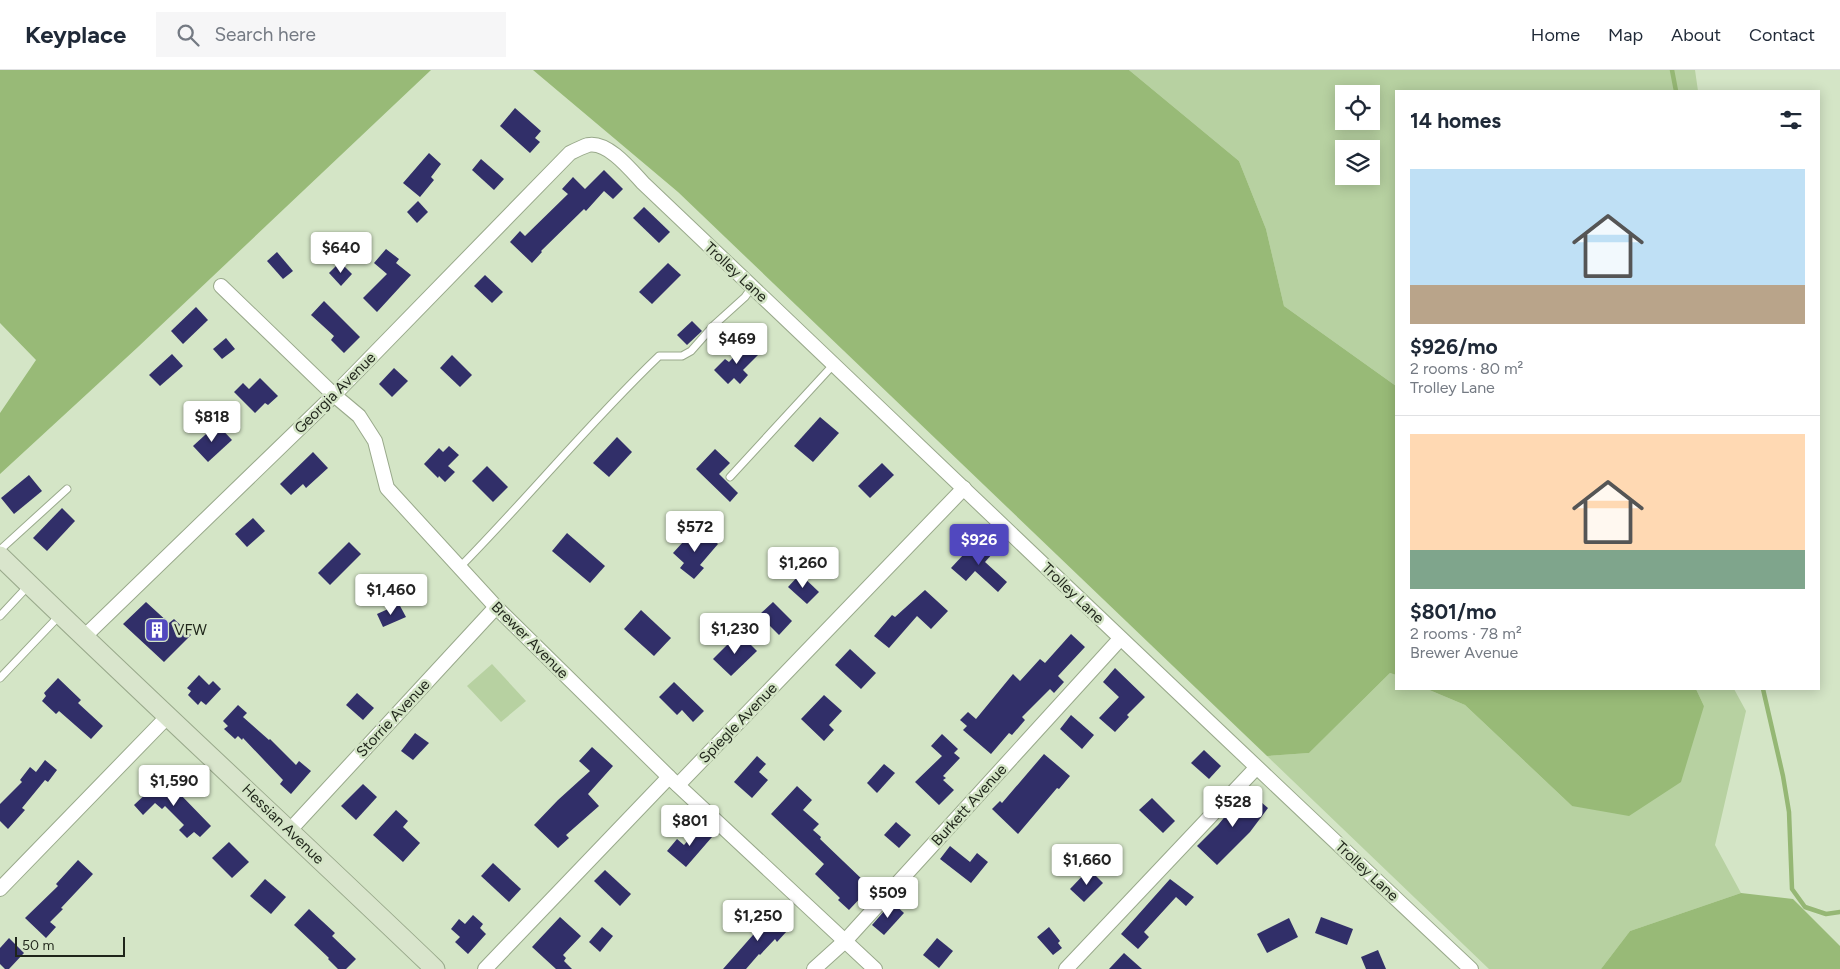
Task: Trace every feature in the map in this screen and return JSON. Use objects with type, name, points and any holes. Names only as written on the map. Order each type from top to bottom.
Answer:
[{"type":"main road","name":"Hessian Avenue","points":[[0,556],[435,969]]},
{"type":"street","name":"Trolley Lane","points":[[583,148],[590,145],[601,147],[618,157],[1120,639],[1471,969]]},
{"type":"street","name":"Georgia Avenue","points":[[84,637],[334,395],[570,153],[583,148]]},
{"type":"street","name":"Brewer Avenue","points":[[221,286],[334,395],[359,416],[375,441],[387,488],[496,607],[673,781],[875,969]]},
{"type":"street","name":"Spiegle Avenue","points":[[485,969],[964,488]]},
{"type":"street","name":"Storrie Avenue","points":[[290,830],[496,607]]},
{"type":"street","name":"Burkett Avenue","points":[[814,969],[845,941],[1120,639]]},
{"type":"street","points":[[0,889],[169,716]]},
{"type":"street","points":[[1066,969],[1256,768]]},
{"type":"lane","points":[[460,567],[562,455],[659,356],[682,356],[691,351],[714,325],[745,298],[752,287]]},
{"type":"lane","points":[[730,476],[834,364]]},
{"type":"lane","points":[[0,550],[67,489]]},
{"type":"lane","points":[[0,616],[30,585]]},
{"type":"lane","points":[[0,678],[62,614]]},
{"type":"green space","points":[[0,70],[431,70],[138,347],[0,474],[0,413],[36,360],[0,323]]},
{"type":"green space","points":[[533,70],[1129,70],[1239,161],[1266,229],[1284,306],[1395,385],[1395,675],[1390,673],[1309,753],[1267,756],[678,192]]},
{"type":"green space","points":[[1129,70],[1695,70],[1698,90],[1395,90],[1395,385],[1284,306],[1266,229],[1239,161]]},
{"type":"green space","points":[[492,664],[526,701],[501,722],[467,686]]},
{"type":"green space","points":[[1390,673],[1395,675],[1395,690],[1429,690],[1465,705],[1572,806],[1704,706],[1696,690],[1735,690],[1746,711],[1715,845],[1741,893],[1630,931],[1601,969],[1489,969],[1267,756],[1309,753]]},
{"type":"green space","points":[[1429,690],[1696,690],[1704,706],[1681,782],[1629,816],[1572,806],[1465,705]]},
{"type":"green space","points":[[1741,893],[1793,899],[1840,946],[1840,969],[1601,969],[1630,931]]},
{"type":"building","points":[[515,108],[541,131],[535,138],[540,142],[530,153],[500,126]]},
{"type":"building","points":[[429,153],[441,164],[431,177],[434,180],[420,197],[403,183]]},
{"type":"building","points":[[481,159],[504,179],[494,190],[472,170]]},
{"type":"building","points":[[604,170],[623,189],[613,199],[604,191],[586,211],[584,209],[541,251],[532,263],[510,242],[520,231],[525,236],[568,194],[562,189],[573,177],[585,189]]},
{"type":"building","points":[[418,201],[428,212],[417,223],[407,212]]},
{"type":"building","points":[[644,207],[670,232],[659,243],[633,218]]},
{"type":"building","points":[[386,249],[399,259],[396,263],[411,275],[377,312],[363,298],[387,274],[374,263]]},
{"type":"building","points":[[277,252],[293,271],[283,279],[267,261]]},
{"type":"building","points":[[340,262],[352,274],[341,286],[329,273]]},
{"type":"building","points":[[668,263],[681,275],[652,304],[639,292]]},
{"type":"building","points":[[485,275],[503,292],[492,303],[474,286]]},
{"type":"building","points":[[324,301],[360,337],[344,353],[331,340],[334,336],[311,315]]},
{"type":"building","points":[[196,307],[208,320],[183,344],[171,331]]},
{"type":"building","points":[[692,321],[702,331],[687,345],[677,335]]},
{"type":"building","points":[[226,338],[235,349],[222,359],[213,349]]},
{"type":"building","points":[[747,343],[759,354],[743,370],[748,375],[740,384],[734,378],[728,384],[714,370],[725,359],[729,362]]},
{"type":"building","points":[[172,354],[183,366],[160,386],[149,375]]},
{"type":"building","points":[[452,355],[472,375],[460,387],[440,368]]},
{"type":"building","points":[[394,368],[408,381],[392,397],[379,384]]},
{"type":"building","points":[[260,378],[278,396],[268,405],[265,403],[255,413],[234,392],[243,383],[249,389]]},
{"type":"building","points":[[820,417],[839,433],[813,462],[794,446]]},
{"type":"building","points":[[217,424],[232,440],[208,462],[193,446]]},
{"type":"building","points":[[617,437],[632,452],[609,477],[593,463]]},
{"type":"building","points":[[449,446],[459,455],[448,466],[455,472],[445,482],[439,476],[438,478],[424,464],[439,448],[443,452]]},
{"type":"building","points":[[715,449],[730,463],[719,474],[738,493],[730,502],[696,469]]},
{"type":"building","points":[[313,452],[328,468],[306,488],[303,484],[291,495],[280,484]]},
{"type":"building","points":[[882,463],[894,475],[870,498],[858,486]]},
{"type":"building","points":[[487,466],[508,487],[493,502],[472,481]]},
{"type":"building","points":[[29,475],[42,491],[14,514],[1,498]]},
{"type":"building","points":[[62,508],[75,521],[47,551],[33,538]]},
{"type":"building","points":[[253,518],[265,531],[247,547],[235,534]]},
{"type":"building","points":[[693,531],[704,541],[709,536],[718,544],[700,565],[704,568],[694,579],[680,568],[684,563],[673,553]]},
{"type":"building","points":[[567,533],[605,566],[590,583],[552,551]]},
{"type":"building","points":[[978,539],[993,553],[985,562],[1007,582],[998,592],[975,571],[966,581],[951,568]]},
{"type":"building","points":[[349,542],[361,554],[330,585],[318,573]]},
{"type":"building","points":[[800,574],[819,592],[807,604],[788,587]]},
{"type":"building","points":[[925,590],[948,611],[931,629],[917,616],[889,648],[874,636],[892,615],[895,617]]},
{"type":"building","name":"VFW","points":[[146,602],[169,623],[174,619],[191,635],[164,662],[123,624]]},
{"type":"building","points":[[773,602],[792,621],[779,635],[759,615]]},
{"type":"building","points":[[399,604],[406,617],[383,627],[377,614]]},
{"type":"building","points":[[641,610],[671,638],[654,656],[624,629]]},
{"type":"building","points":[[739,633],[757,651],[731,676],[713,659]]},
{"type":"building","points":[[1071,634],[1085,647],[1058,676],[1064,682],[1054,693],[1050,689],[1022,717],[1025,720],[1012,735],[1009,733],[991,754],[963,730],[967,726],[960,720],[968,712],[976,719],[1013,674],[1020,681],[1040,659],[1045,663]]},
{"type":"building","points":[[850,649],[876,673],[861,689],[835,665]]},
{"type":"building","points":[[1115,668],[1145,697],[1127,715],[1129,717],[1115,732],[1099,718],[1119,697],[1103,682]]},
{"type":"building","points":[[199,675],[209,685],[213,681],[221,689],[206,705],[201,701],[198,705],[188,695],[191,691],[187,688]]},
{"type":"building","points":[[58,678],[81,700],[78,703],[103,726],[91,739],[59,711],[56,714],[42,701],[46,696],[44,693]]},
{"type":"building","points":[[674,682],[704,711],[693,722],[682,710],[677,715],[659,697]]},
{"type":"building","points":[[357,693],[374,708],[363,720],[346,705]]},
{"type":"building","points":[[824,695],[842,711],[829,725],[834,730],[824,741],[801,719]]},
{"type":"building","points":[[238,705],[247,713],[243,717],[270,739],[296,765],[299,761],[311,771],[291,794],[280,784],[283,780],[243,738],[242,740],[238,736],[235,739],[224,729],[228,726],[223,721]]},
{"type":"building","points":[[1071,715],[1094,735],[1082,749],[1060,729]]},
{"type":"building","points":[[415,733],[429,743],[413,760],[401,751]]},
{"type":"building","points":[[942,734],[958,749],[954,753],[960,758],[943,776],[946,778],[943,780],[954,790],[939,805],[915,782],[942,756],[931,746]]},
{"type":"building","points":[[592,747],[613,766],[588,794],[599,806],[566,835],[569,838],[558,848],[534,825],[590,771],[579,761]]},
{"type":"building","points":[[1204,750],[1221,766],[1209,779],[1191,763]]},
{"type":"building","points":[[1044,754],[1070,776],[1059,789],[1057,788],[1018,834],[992,809],[1000,801],[1002,803]]},
{"type":"building","points":[[757,756],[766,764],[759,772],[768,780],[752,798],[734,782]]},
{"type":"building","points":[[45,760],[57,770],[48,782],[45,780],[22,808],[25,810],[8,829],[0,821],[0,804],[22,782],[20,780],[30,767],[36,772]]},
{"type":"building","points":[[884,764],[895,773],[877,793],[867,783]]},
{"type":"building","points":[[156,777],[164,785],[169,780],[211,826],[200,837],[194,832],[187,838],[179,830],[184,825],[165,806],[162,809],[155,803],[143,815],[134,805],[151,789],[147,786]]},
{"type":"building","points":[[363,784],[377,797],[356,820],[341,806]]},
{"type":"building","points":[[797,786],[812,800],[803,810],[819,824],[813,830],[866,883],[862,889],[866,892],[849,910],[838,900],[840,898],[815,874],[824,864],[771,814]]},
{"type":"building","points":[[1247,790],[1268,808],[1250,832],[1217,865],[1197,846],[1218,825]]},
{"type":"building","points":[[1152,798],[1175,821],[1163,833],[1139,810]]},
{"type":"building","points":[[396,810],[408,821],[403,827],[420,843],[403,862],[373,835]]},
{"type":"building","points":[[896,822],[911,835],[899,848],[884,835]]},
{"type":"building","points":[[700,827],[712,837],[686,867],[667,851],[677,839],[684,845]]},
{"type":"building","points":[[229,842],[249,862],[232,878],[212,858]]},
{"type":"building","points":[[950,846],[970,862],[977,853],[988,862],[971,883],[940,859]]},
{"type":"building","points":[[78,860],[93,874],[50,922],[56,927],[46,938],[25,918],[58,886],[56,884]]},
{"type":"building","points":[[493,863],[521,889],[509,902],[481,876]]},
{"type":"building","points":[[1089,869],[1103,883],[1084,902],[1070,889]]},
{"type":"building","points":[[605,870],[631,894],[620,906],[594,881]]},
{"type":"building","points":[[265,879],[286,897],[271,914],[250,896]]},
{"type":"building","points":[[1170,879],[1194,897],[1186,906],[1176,897],[1144,932],[1149,937],[1138,949],[1121,934]]},
{"type":"building","points":[[892,902],[904,913],[884,935],[872,925]]},
{"type":"building","points":[[309,909],[335,933],[332,936],[356,959],[346,969],[338,969],[294,925]]},
{"type":"building","points":[[764,910],[787,931],[777,942],[775,939],[746,969],[723,969],[760,927],[754,921]]},
{"type":"building","points":[[473,915],[483,924],[480,928],[486,934],[468,954],[455,942],[460,937],[451,929],[459,919],[465,924]]},
{"type":"building","points":[[560,917],[581,936],[563,955],[566,958],[564,961],[572,969],[556,969],[532,947]]},
{"type":"building","points":[[1321,917],[1353,929],[1347,945],[1315,933]]},
{"type":"building","points":[[1289,918],[1298,937],[1267,953],[1257,934]]},
{"type":"building","points":[[602,927],[613,936],[600,952],[589,942]]},
{"type":"building","points":[[1049,927],[1060,941],[1058,943],[1062,948],[1053,955],[1037,937]]},
{"type":"building","points":[[9,938],[24,953],[9,969],[5,969],[0,964],[0,948]]},
{"type":"building","points":[[937,938],[953,951],[939,968],[923,955]]},
{"type":"building","points":[[1378,950],[1386,969],[1366,969],[1361,957]]},
{"type":"building","points":[[1124,953],[1142,969],[1109,969]]},
{"type":"waterway","points":[[1672,70],[1676,90]]},
{"type":"waterway","points":[[1763,690],[1783,776],[1789,812],[1792,889],[1805,907],[1826,914],[1840,912]]},
{"type":"place","name":"VFW","points":[[157,630]]}]
